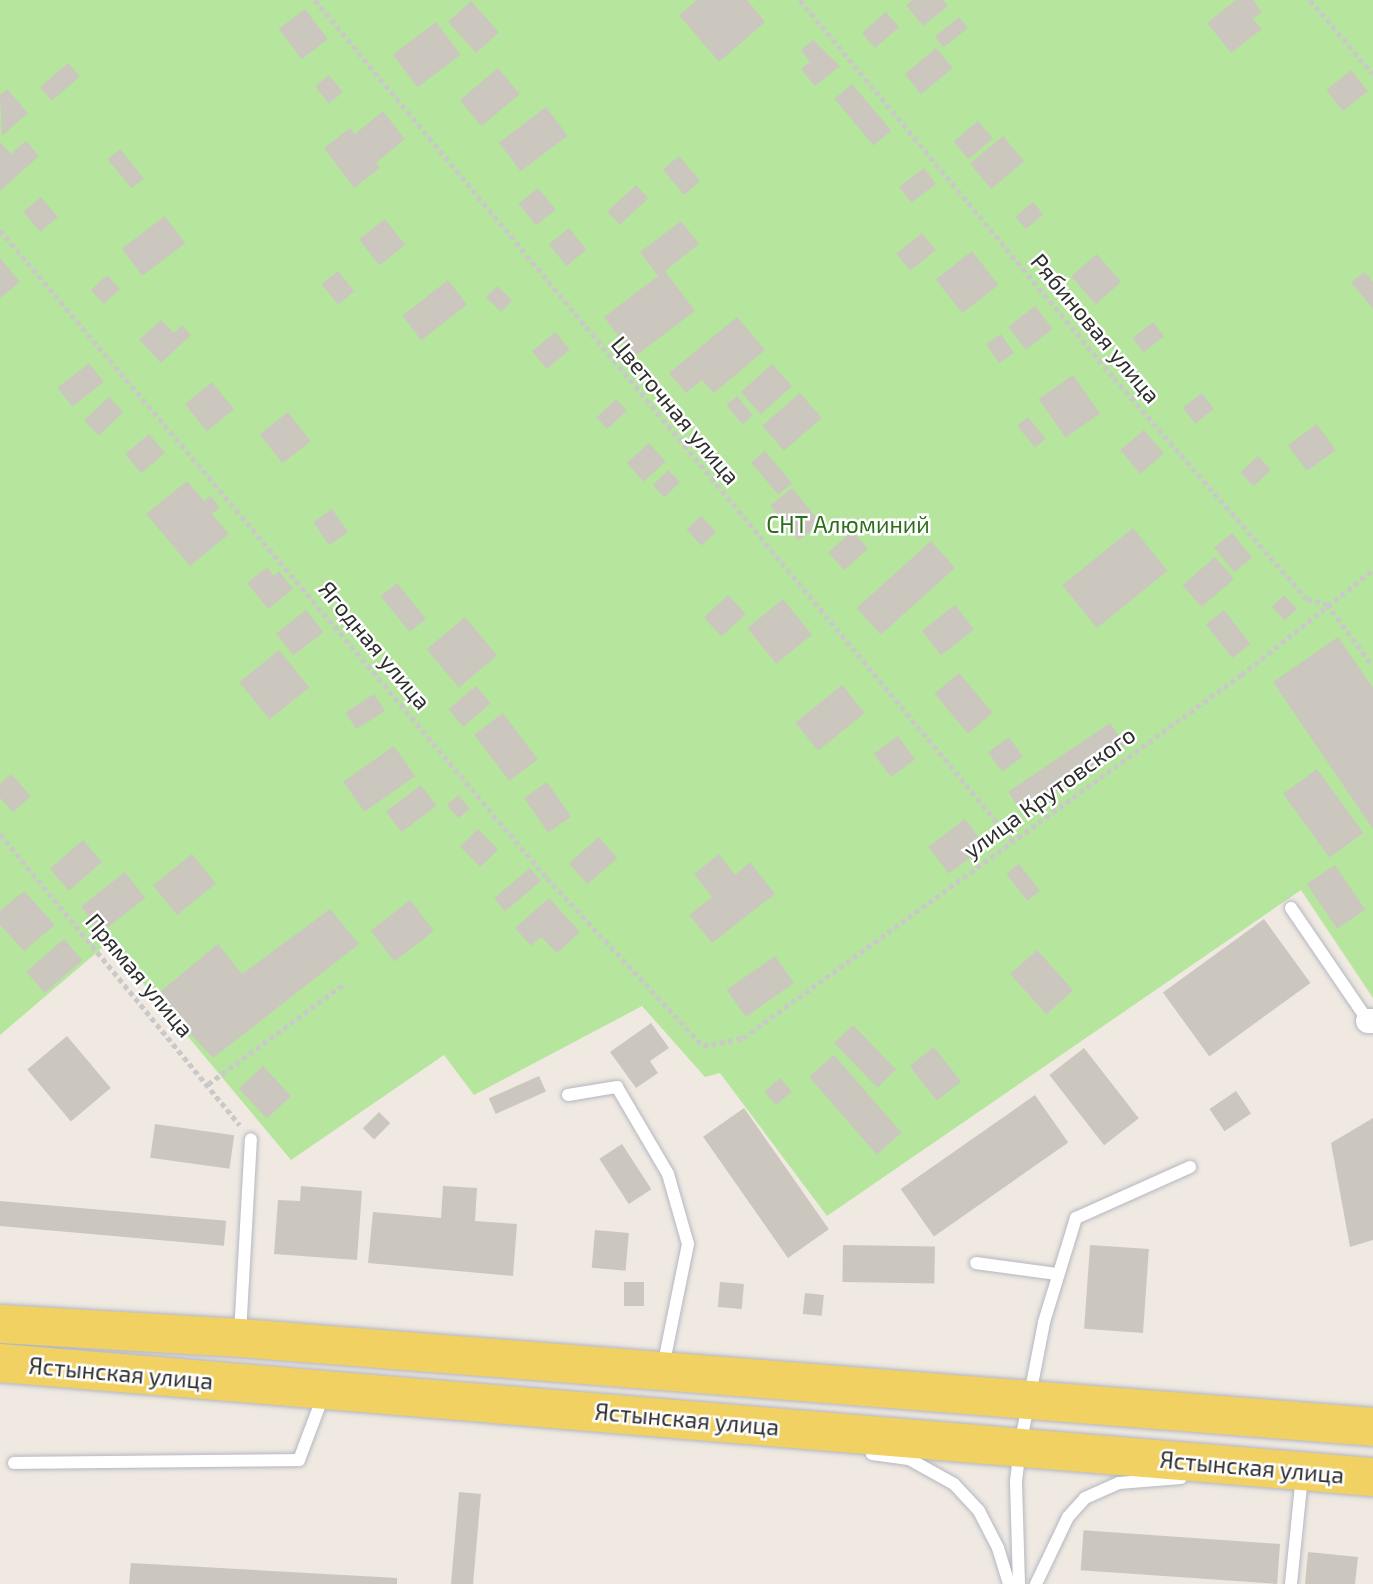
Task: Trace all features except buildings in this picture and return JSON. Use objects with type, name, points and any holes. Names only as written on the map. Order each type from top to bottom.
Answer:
[{"type":"main road","name":"Ястынская улица","points":[[0,1324],[240,1338],[1373,1427]]},
{"type":"main road","name":"Ястынская улица","points":[[0,1363],[1373,1477]]},
{"type":"lane","points":[[1291,908],[1371,1021]]},
{"type":"lane","points":[[568,1095],[617,1087],[668,1174],[688,1244],[663,1371]]},
{"type":"lane","points":[[240,1338],[251,1139]]},
{"type":"lane","points":[[1018,1584],[1016,1481],[1020,1446],[1056,1274],[1076,1218],[1190,1167]]},
{"type":"lane","points":[[976,1263],[1056,1274]]},
{"type":"lane","points":[[13,1463],[299,1460],[325,1390]]},
{"type":"lane","points":[[602,1412],[829,1447]]},
{"type":"lane","points":[[856,1451],[909,1459],[954,1484],[979,1511],[998,1548],[1009,1584]]},
{"type":"lane","points":[[1036,1584],[1068,1517],[1085,1498],[1119,1483],[1289,1471],[1291,1584]]},
{"type":"path","name":"Цветочная улица","points":[[315,0],[1012,840]]},
{"type":"path","name":"Рябиновая улица","points":[[800,0],[1114,378],[1307,599],[1326,604],[1373,666]]},
{"type":"path","points":[[1310,0],[1373,74]]},
{"type":"path","name":"Ягодная улица","points":[[0,230],[556,888],[703,1046],[743,1038]]},
{"type":"path","name":"улица Крутовского","points":[[743,1038],[1241,676],[1326,604],[1373,570]]},
{"type":"path","name":"Прямая улица","points":[[0,834],[251,1139]]},
{"type":"path","points":[[208,1084],[343,985]]},
{"type":"green space","name":"СНТ Алюминий","points":[[0,0],[1373,0],[1373,998],[1301,890],[827,1216],[720,1073],[705,1077],[642,1006],[474,1095],[444,1055],[291,1160],[109,942],[0,1035]]}]
